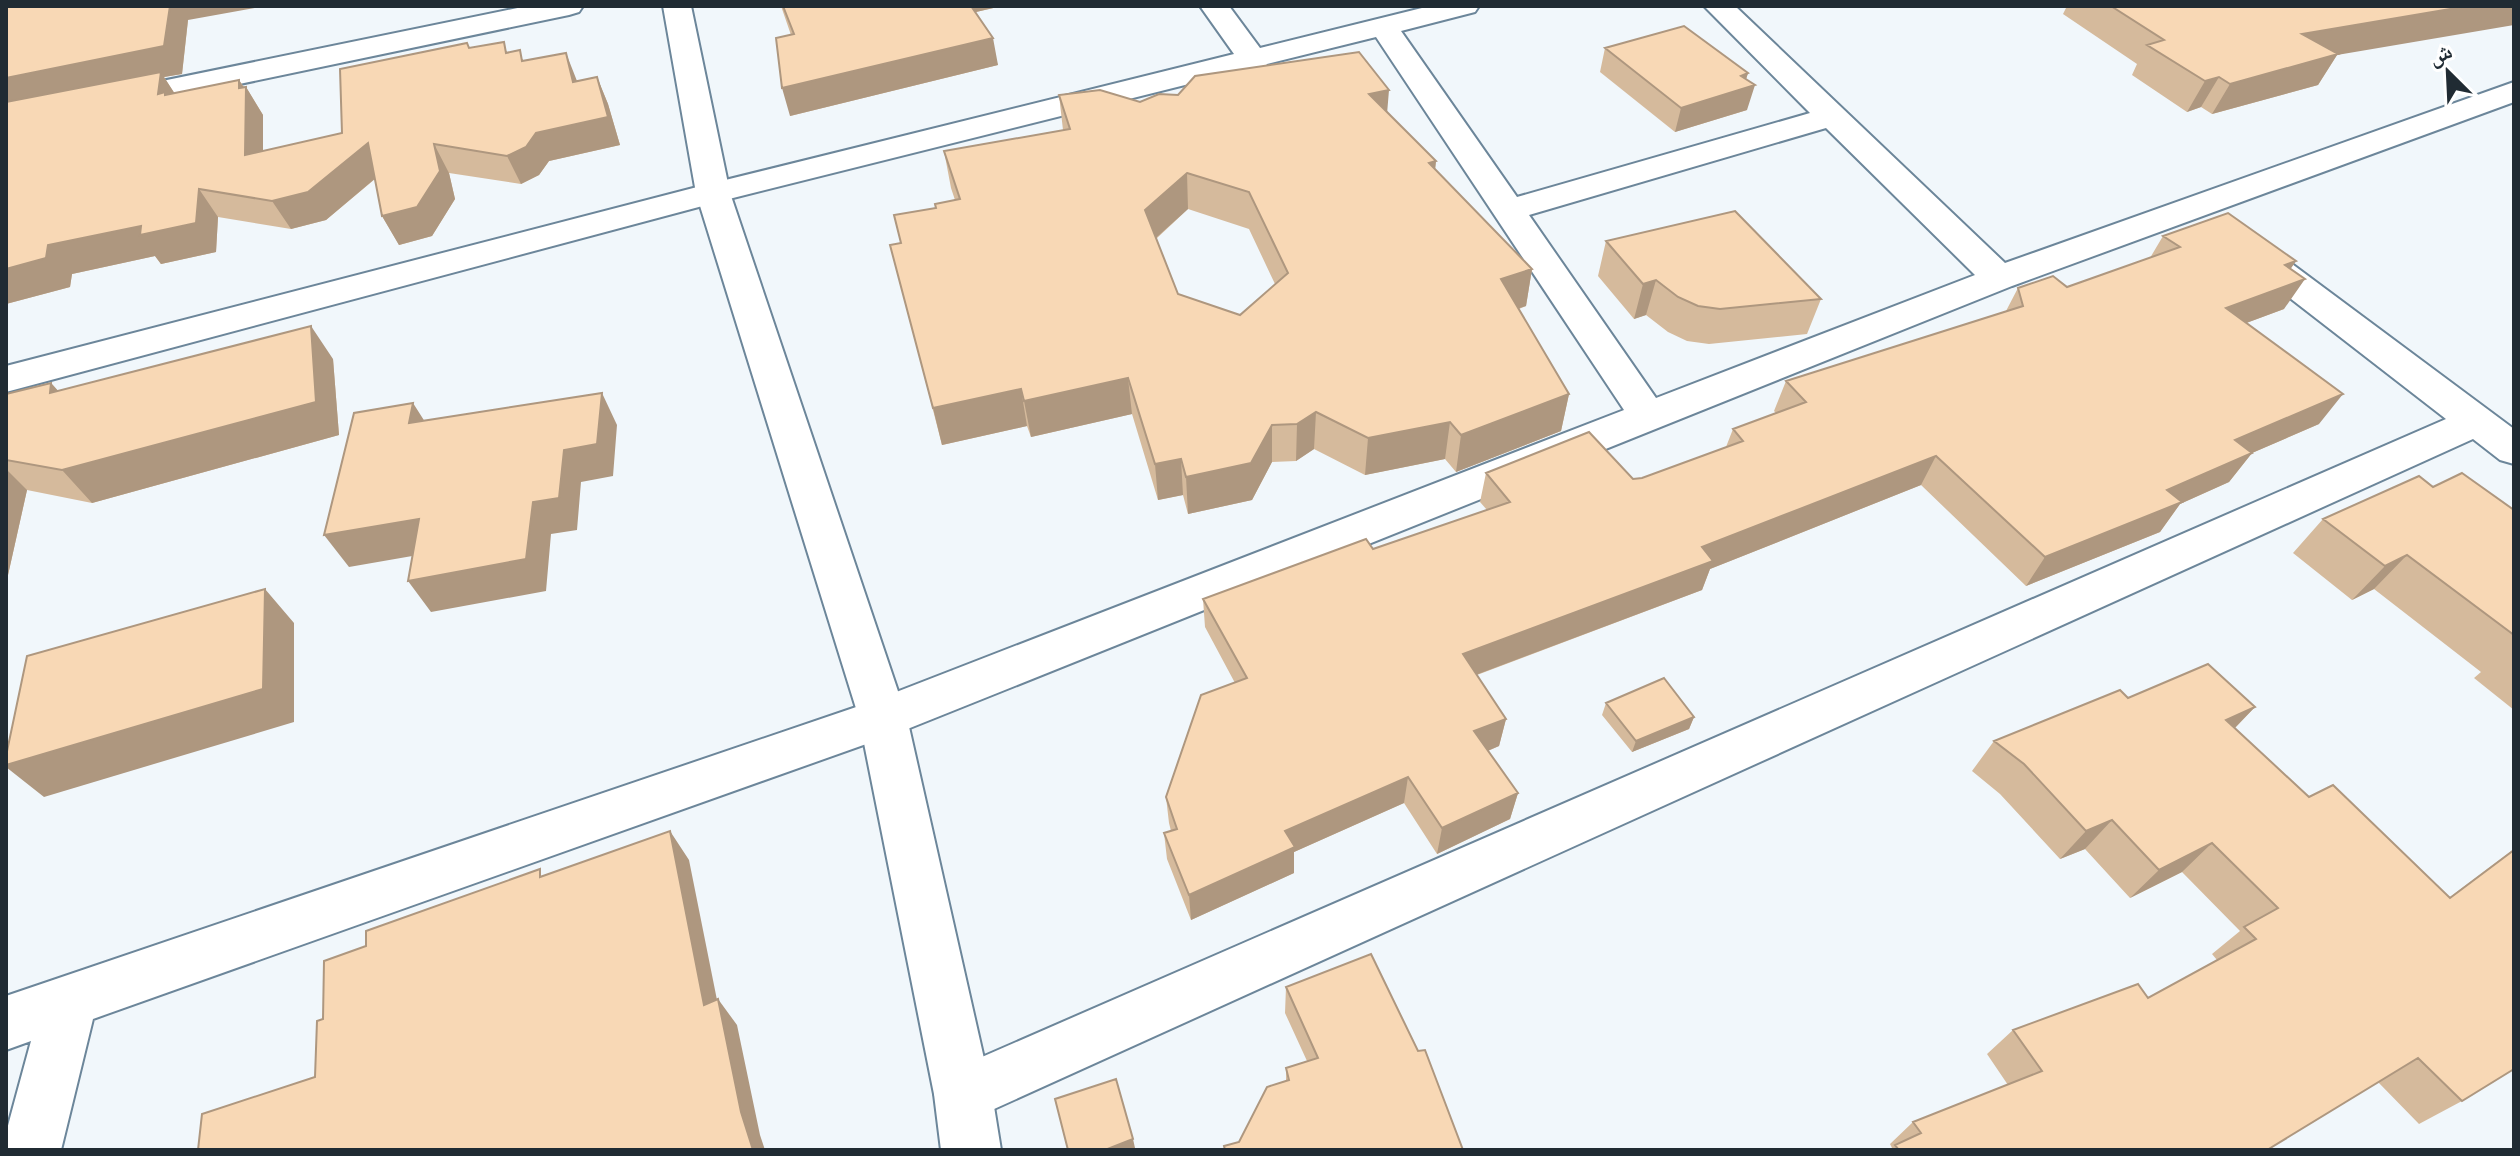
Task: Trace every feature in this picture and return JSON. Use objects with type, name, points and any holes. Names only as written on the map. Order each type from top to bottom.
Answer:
[{"type":"street","points":[[6,123],[569,6]]},
{"type":"street","points":[[677,6],[713,193],[883,718],[963,1094],[971,1150]]},
{"type":"street","points":[[1214,6],[1254,61]]},
{"type":"street","points":[[6,379],[713,193],[1254,61],[1465,6]]},
{"type":"street","points":[[1718,6],[1999,278]]},
{"type":"street","points":[[1384,27],[1648,416]]},
{"type":"street","points":[[6,1023],[883,718],[1999,278],[2514,91]]},
{"type":"street","points":[[1508,210],[1834,116]]},
{"type":"street","points":[[2193,207],[2514,450]]},
{"type":"street","points":[[963,1094],[2477,421]]},
{"type":"street","points":[[31,1150],[70,999]]},
{"type":"building","points":[[6,6],[170,6],[164,46],[6,78]]},
{"type":"building","points":[[783,6],[971,6],[993,38],[782,88],[776,38],[794,34]]},
{"type":"building","points":[[2111,6],[2468,6],[2302,34],[2338,54],[2230,84],[2219,77],[2205,81],[2147,45],[2164,40]]},
{"type":"building","points":[[1684,26],[1748,73],[1741,76],[1755,85],[1681,108],[1605,48]]},
{"type":"building","points":[[504,42],[506,53],[520,50],[522,61],[566,53],[573,82],[597,77],[608,117],[536,133],[526,147],[507,156],[434,144],[440,171],[417,207],[382,216],[368,143],[308,192],[272,201],[199,189],[196,223],[140,235],[141,226],[48,245],[46,258],[6,269],[6,102],[161,72],[158,94],[165,92],[165,95],[239,80],[239,88],[246,87],[245,155],[342,133],[340,69],[467,43],[469,48]]},
{"type":"building","points":[[1359,52],[1389,90],[1369,94],[1436,161],[1429,163],[1532,269],[1501,279],[1569,394],[1461,435],[1450,422],[1368,438],[1316,412],[1297,424],[1272,425],[1251,463],[1186,477],[1181,459],[1155,464],[1128,378],[1024,401],[1021,389],[933,408],[890,245],[901,243],[894,215],[936,208],[935,204],[960,199],[944,151],[1070,129],[1059,95],[1100,90],[1140,102],[1159,94],[1178,95],[1195,76]],"holes":[[[1187,173],[1249,192],[1288,273],[1240,315],[1178,294],[1145,210]]]},
{"type":"building","points":[[1735,211],[1821,299],[1720,309],[1698,306],[1678,297],[1656,280],[1643,284],[1606,241]]},
{"type":"building","points":[[2228,213],[2296,261],[2285,265],[2305,279],[2226,308],[2343,394],[2235,440],[2252,453],[2167,490],[2182,502],[2045,557],[1936,456],[1702,547],[1713,561],[1463,654],[1506,719],[1474,731],[1518,793],[1442,828],[1408,777],[1285,831],[1295,847],[1189,895],[1164,833],[1177,829],[1166,797],[1201,695],[1247,678],[1203,599],[1366,539],[1373,549],[1510,502],[1486,473],[1589,432],[1633,479],[1743,441],[1733,429],[1806,402],[1786,381],[2023,306],[2018,288],[2053,276],[2067,287],[2180,247],[2163,236]]},
{"type":"building","points":[[311,326],[316,402],[62,470],[6,460],[6,394],[51,383],[50,393]]},
{"type":"building","points":[[602,393],[597,444],[564,450],[559,498],[533,502],[526,559],[408,581],[419,519],[324,535],[354,413],[413,403],[409,423]]},
{"type":"building","points":[[2462,473],[2514,510],[2514,635],[2407,555],[2385,566],[2323,519],[2419,476],[2433,487]]},
{"type":"building","points":[[265,589],[263,689],[6,765],[27,656]]},
{"type":"building","points":[[2208,664],[2255,707],[2226,720],[2309,797],[2333,785],[2450,898],[2514,850],[2514,1069],[2462,1101],[2418,1058],[2267,1150],[1899,1150],[1895,1145],[1921,1133],[1913,1122],[2042,1071],[2013,1030],[2138,984],[2148,998],[2256,939],[2244,927],[2278,908],[2212,843],[2159,870],[2112,820],[2086,831],[2024,764],[1994,741],[2120,690],[2128,698]]},
{"type":"building","points":[[1664,678],[1694,717],[1636,741],[1606,703]]},
{"type":"building","points":[[670,831],[704,1005],[718,999],[741,1112],[753,1150],[198,1150],[202,1114],[315,1077],[317,1021],[323,1019],[324,961],[366,946],[366,931],[540,869],[540,877]]},
{"type":"building","points":[[1371,954],[1418,1051],[1425,1050],[1463,1150],[1225,1150],[1224,1146],[1239,1142],[1267,1087],[1289,1080],[1286,1068],[1318,1058],[1286,987]]},
{"type":"building","points":[[1116,1079],[1133,1139],[1105,1150],[1068,1150],[1055,1099]]}]
